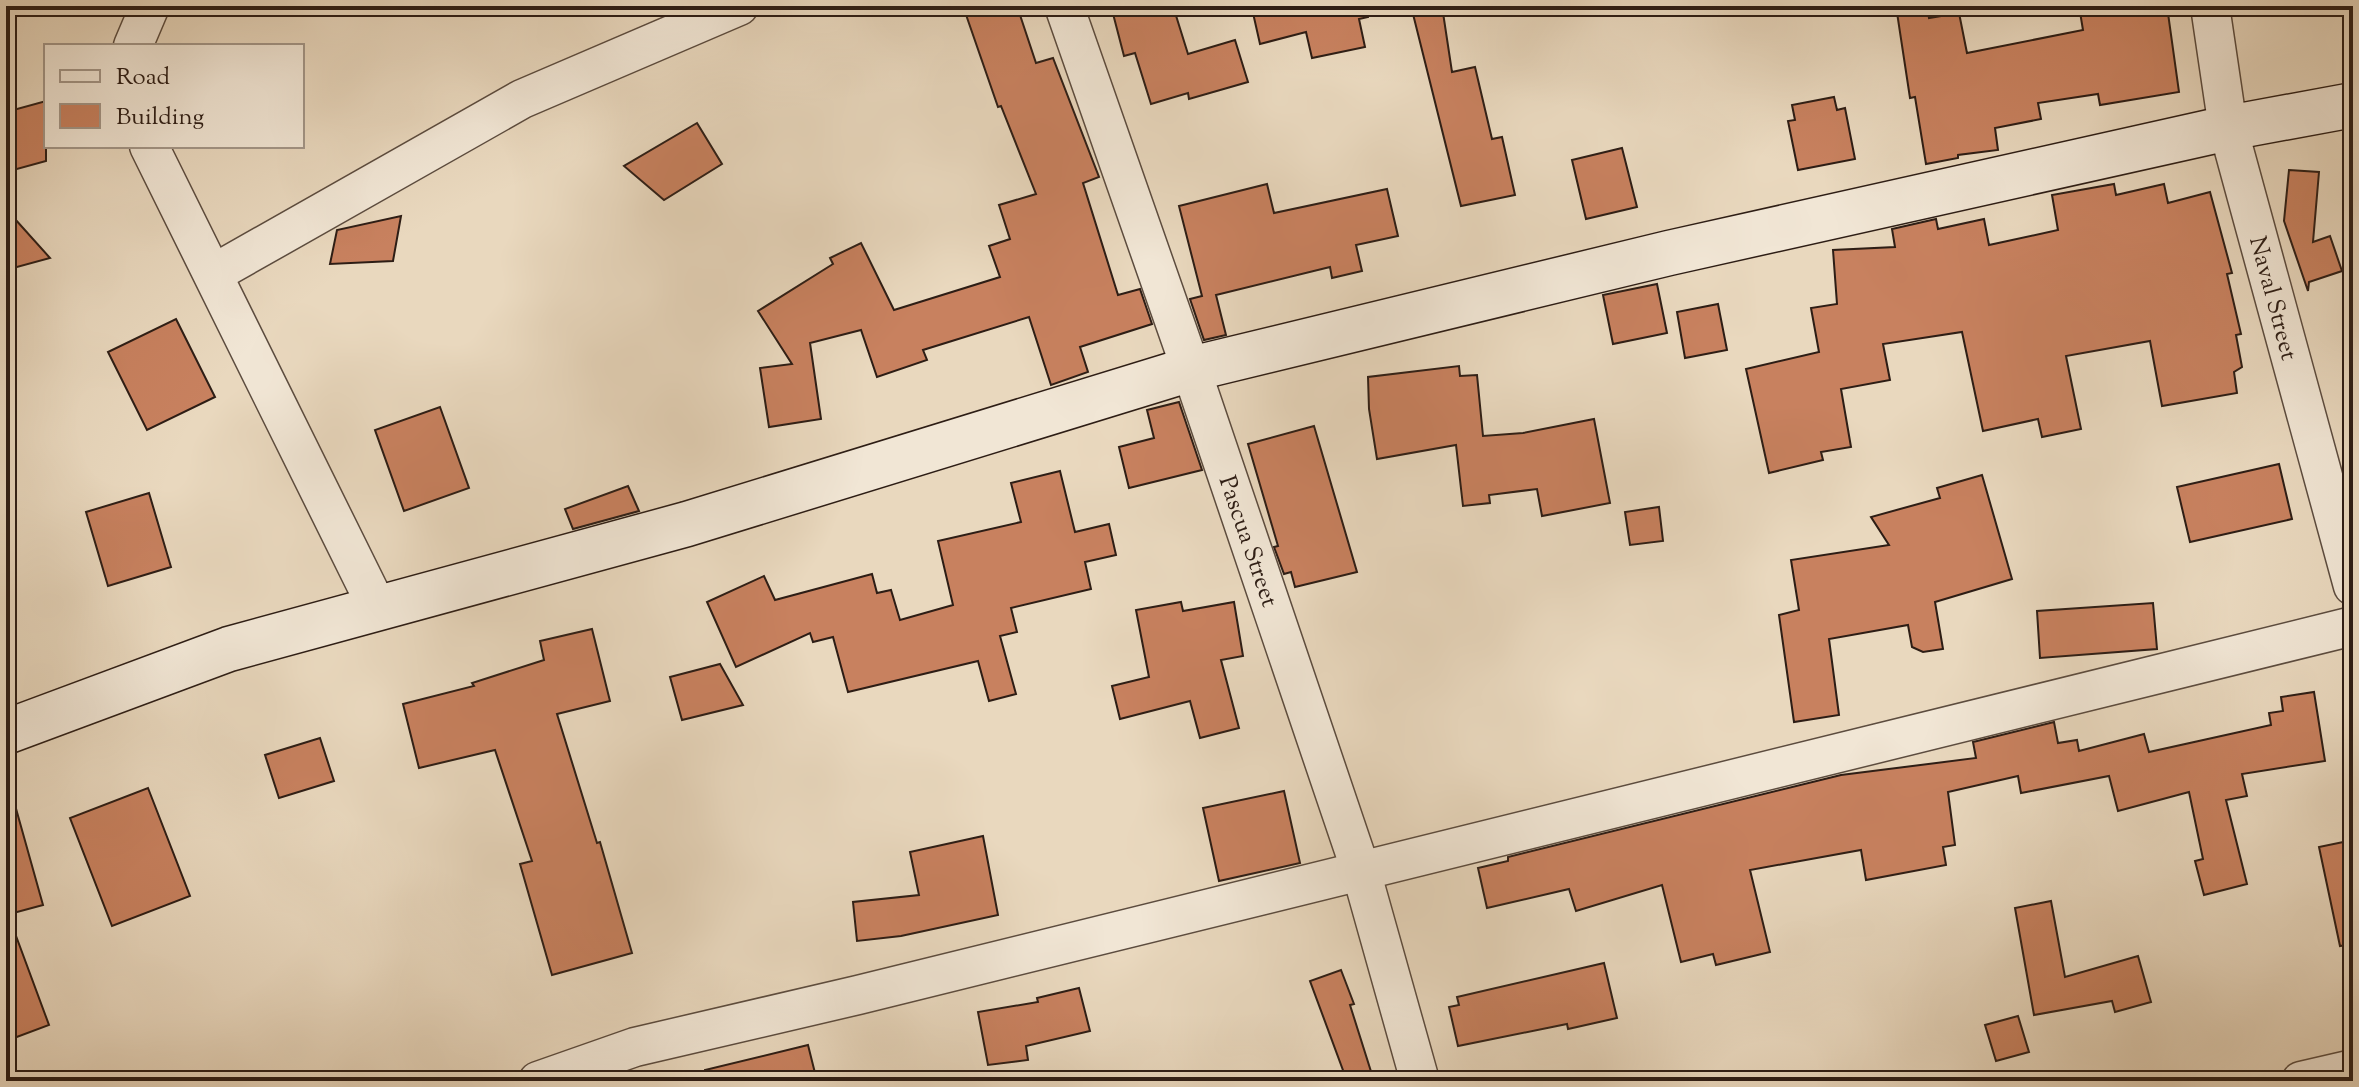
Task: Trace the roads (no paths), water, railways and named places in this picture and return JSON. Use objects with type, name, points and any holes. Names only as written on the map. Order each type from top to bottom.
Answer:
[{"type":"street","points":[[134,44],[150,6]]},
{"type":"street","points":[[213,274],[522,99],[739,6]]},
{"type":"street","name":"Pascua Street","points":[[1064,6],[1361,871],[1420,1081]]},
{"type":"street","name":"Naval Street","points":[[2210,6],[2228,128],[2353,586]]},
{"type":"street","points":[[6,732],[229,649],[687,524],[1191,369],[1669,253],[2228,128],[2353,105]]},
{"type":"street","points":[[150,148],[378,609]]},
{"type":"street","points":[[538,1081],[635,1047],[2353,626]]},
{"type":"street","points":[[2301,1081],[2353,1069]]}]
